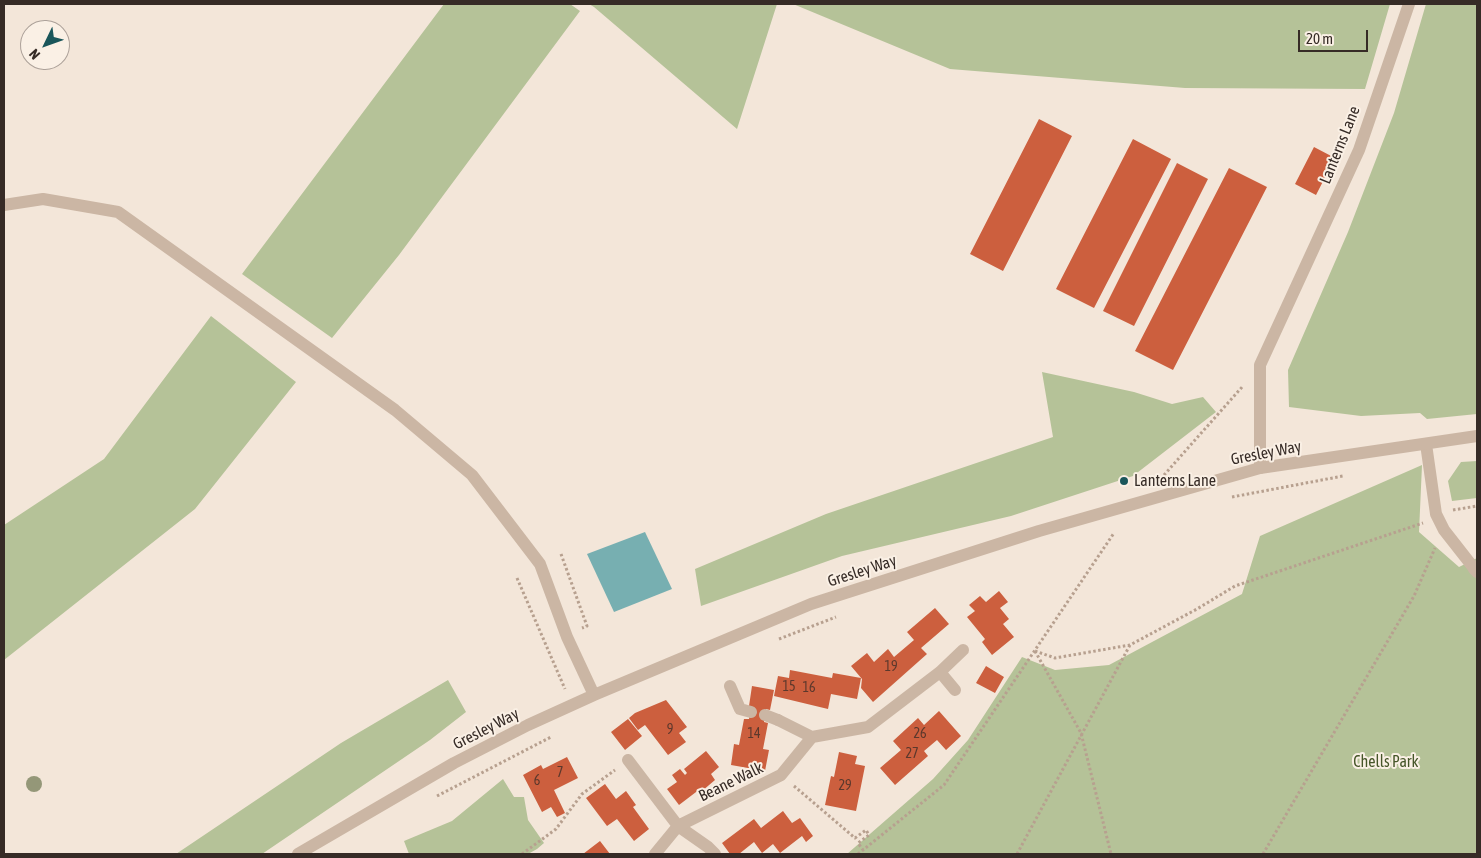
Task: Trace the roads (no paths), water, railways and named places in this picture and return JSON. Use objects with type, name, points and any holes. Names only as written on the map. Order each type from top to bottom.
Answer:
[{"type":"street","name":"Lanterns Lane","points":[[1260,468],[1260,365],[1358,150],[1409,4]]},
{"type":"street","points":[[4,205],[43,198],[118,212],[395,410],[472,475],[540,564],[567,637],[594,695]]},
{"type":"street","name":"Gresley Way","points":[[298,854],[454,763],[528,726],[594,695],[811,604],[1039,531],[1260,468],[1477,436]]},
{"type":"street","points":[[1426,444],[1436,514],[1444,530],[1476,569]]},
{"type":"street","points":[[765,715],[812,737],[868,727],[940,672],[963,650]]},
{"type":"street","points":[[940,672],[955,690]]},
{"type":"street","points":[[730,686],[740,710],[751,712]]},
{"type":"street","name":"Beane Walk","points":[[655,854],[678,826],[781,775],[812,737]]},
{"type":"street","points":[[628,760],[678,826],[715,854]]},
{"type":"water","points":[[645,532],[672,589],[614,612],[587,554]]},
{"type":"place","name":"Lanterns Lane","points":[[1124,481]]},
{"type":"park label","name":"Chells Park","points":[[1386,762]]}]
